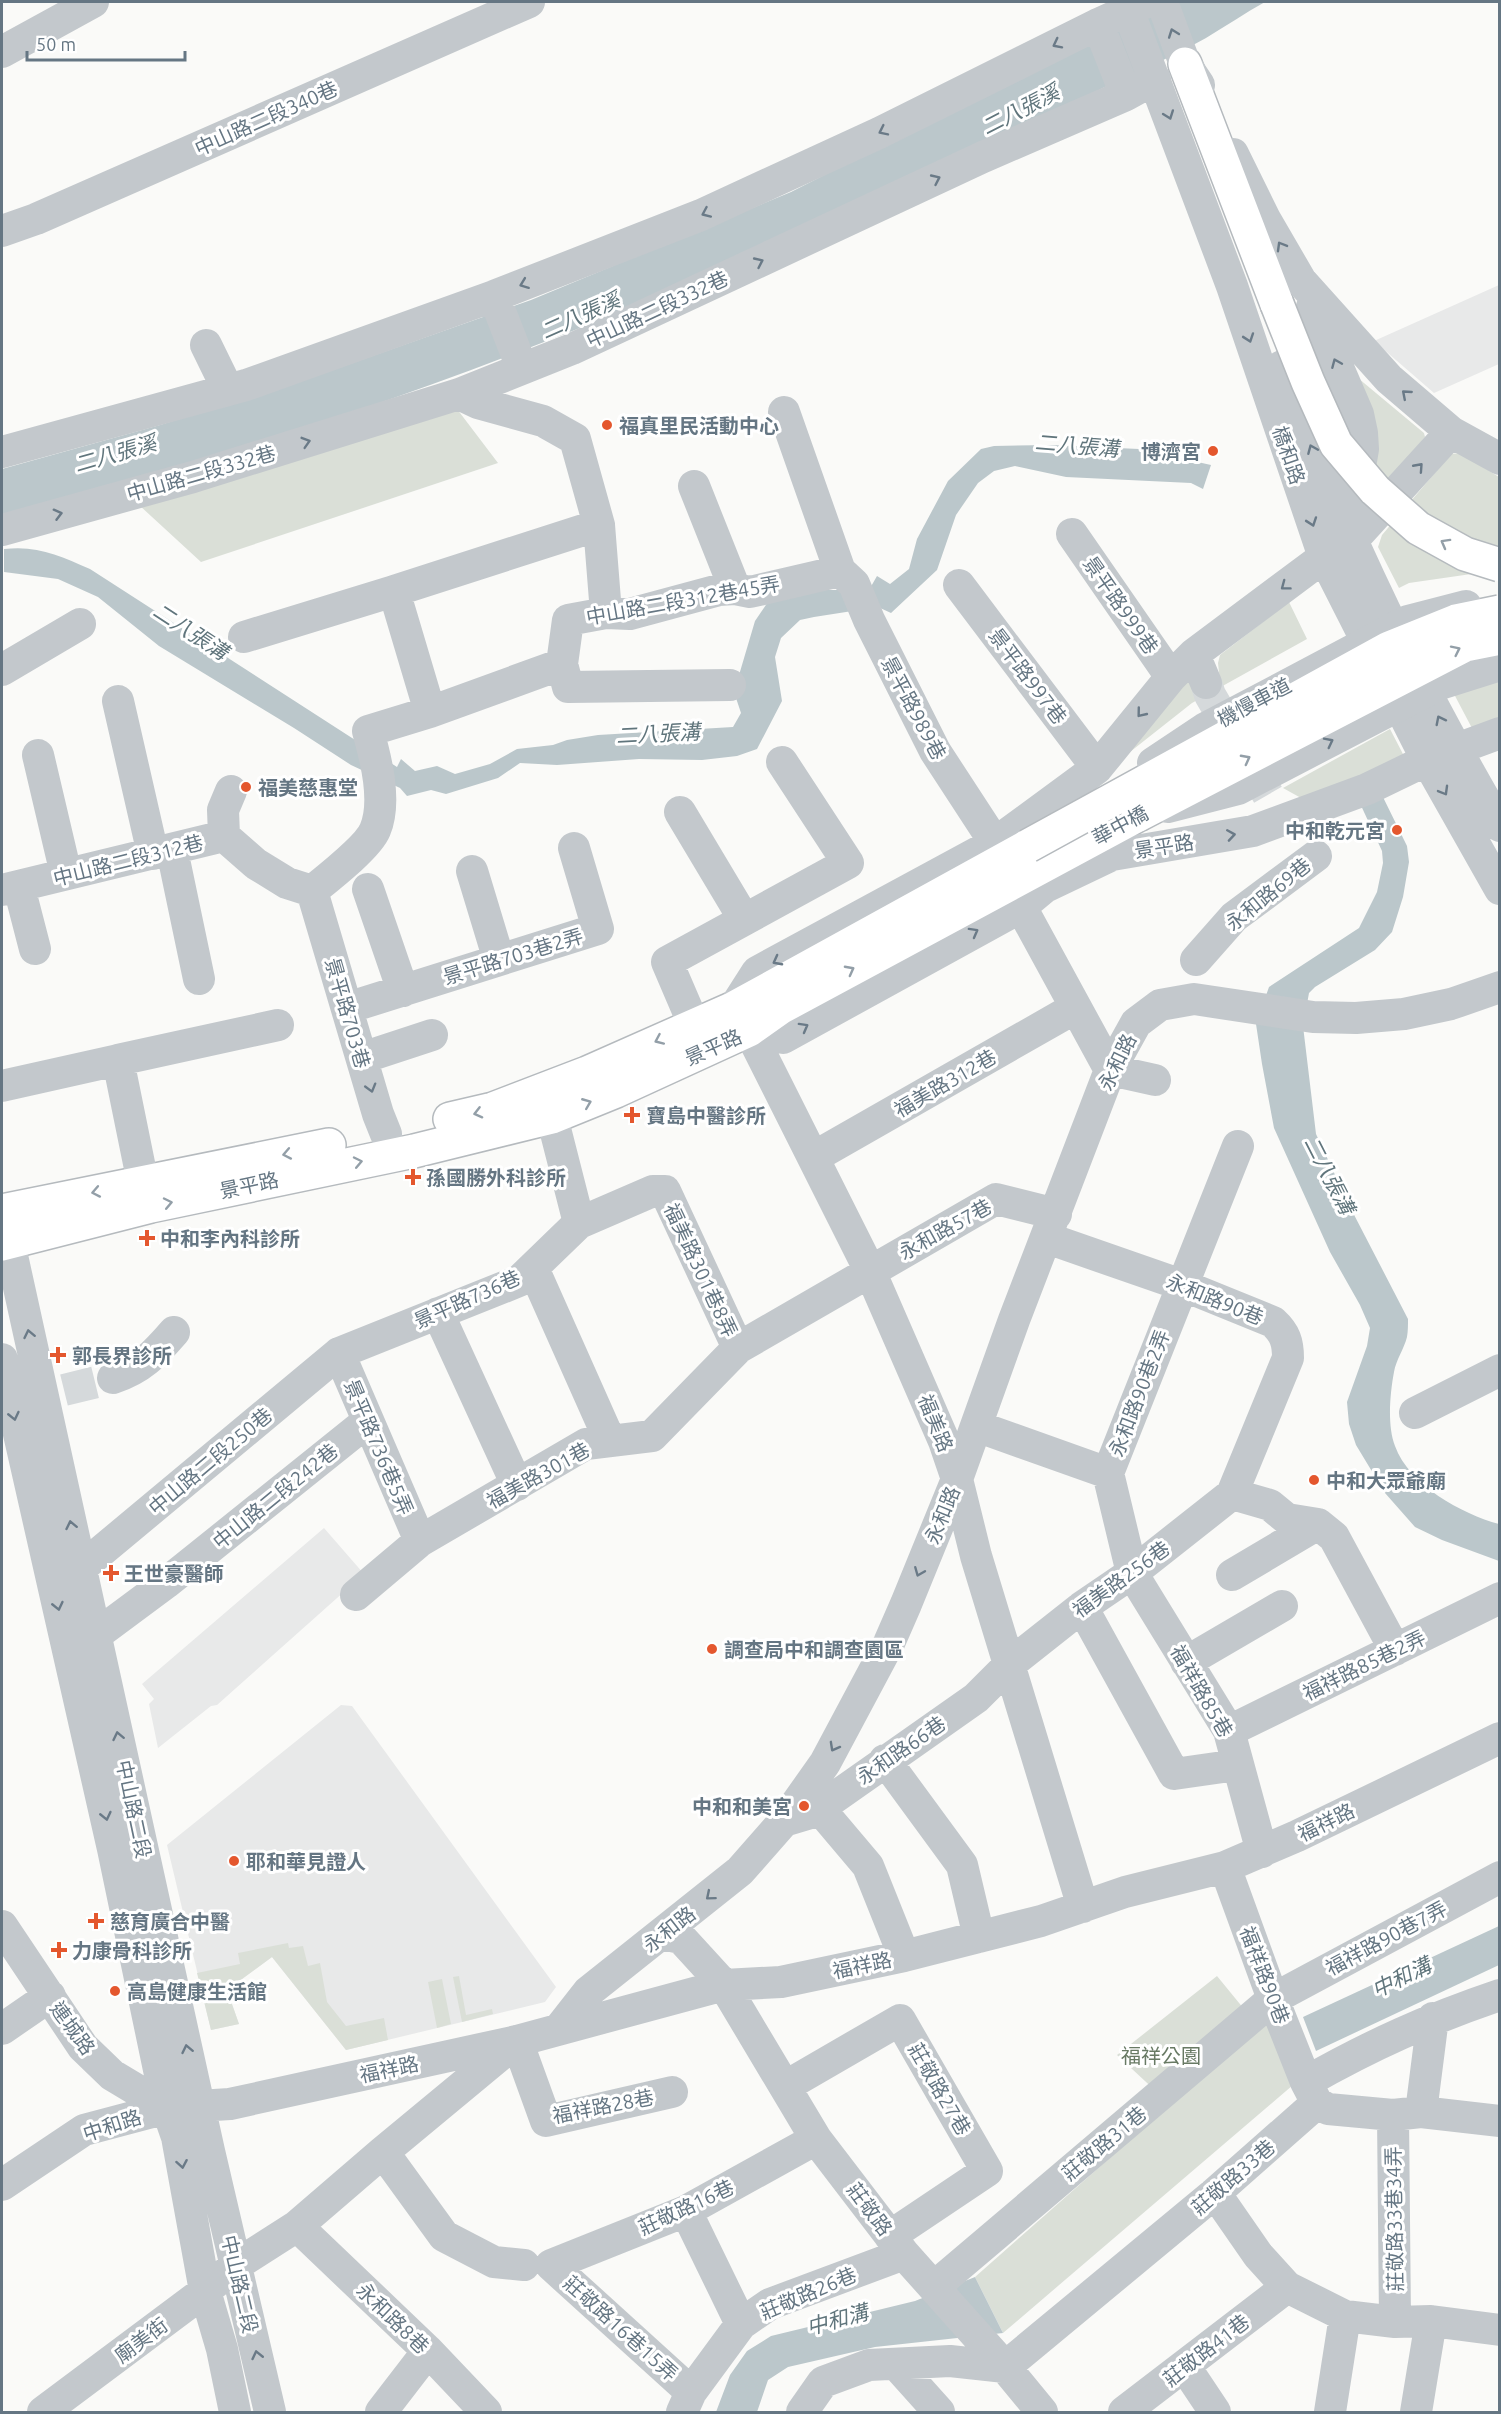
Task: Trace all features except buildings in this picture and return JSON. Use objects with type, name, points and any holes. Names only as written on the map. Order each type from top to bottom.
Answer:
[{"type":"main road","points":[[1185,64],[1277,304],[1336,444],[1375,490],[1418,528],[1465,554],[1500,565]]},
{"type":"main road","name":"華中橋","points":[[741,1019],[1028,846],[1389,648],[1456,621],[1500,612]]},
{"type":"main road","name":"華中橋","points":[[775,998],[1138,815],[1465,645],[1500,638]]},
{"type":"main road","name":"景平路","points":[[3,1223],[143,1183],[386,1134],[493,1109],[587,1073],[694,1025],[741,1019]]},
{"type":"main road","name":"景平路","points":[[3,1223],[151,1206],[414,1151],[552,1117],[616,1091],[741,1019]]},
{"type":"street","points":[[2,52],[93,2]]},
{"type":"street","name":"中山路二段340巷","points":[[2,231],[36,219],[529,2]]},
{"type":"street","name":"橋和路","points":[[1162,2],[1185,64],[1209,101],[1265,219],[1301,281],[1358,414],[1363,449],[1354,502],[1351,542]]},
{"type":"street","points":[[2,452],[228,390],[494,296],[701,215],[879,133],[1098,24],[1133,4]]},
{"type":"street","name":"橋和路","points":[[1133,4],[1155,79],[1232,286],[1324,557],[1441,754],[1500,826]]},
{"type":"street","points":[[1098,24],[1126,95]]},
{"type":"street","name":"橋和路","points":[[1185,64],[1190,110],[1307,437],[1500,888]]},
{"type":"street","name":"中山路二段332巷","points":[[2,530],[193,477],[459,394],[572,349],[983,157],[1126,95],[1155,79]]},
{"type":"street","name":"橋和路","points":[[1301,281],[1389,379],[1451,432],[1500,459]]},
{"type":"street","points":[[494,296],[522,368]]},
{"type":"street","points":[[206,345],[228,390]]},
{"type":"street","points":[[459,394],[478,404],[543,421],[575,439],[599,525],[606,613]]},
{"type":"street","name":"景平路989巷","points":[[784,412],[847,578],[935,751],[995,843]]},
{"type":"street","name":"景平路","points":[[1451,432],[1351,542],[1324,557],[1194,654],[1171,676],[1097,768],[995,843],[757,972],[741,1019],[783,1038],[1021,907],[1045,887],[1112,855],[1253,831],[1272,812],[1367,789],[1441,754],[1500,733]]},
{"type":"street","points":[[694,486],[735,589]]},
{"type":"street","points":[[244,637],[599,525]]},
{"type":"street","name":"景平路999巷","points":[[1072,534],[1171,676]]},
{"type":"street","name":"中山路二段312巷45弄","points":[[562,664],[568,620],[606,613],[630,614],[718,590],[735,589],[750,592],[847,578]]},
{"type":"street","name":"景平路997巷","points":[[959,585],[1097,768]]},
{"type":"street","points":[[394,591],[430,712]]},
{"type":"street","name":"機慢車道","points":[[1028,846],[1204,729],[1408,621],[1500,598]]},
{"type":"street","points":[[2,670],[80,624]]},
{"type":"street","points":[[1194,654],[1206,682]]},
{"type":"street","points":[[312,891],[352,856],[375,831],[381,795],[368,730],[430,712],[562,664],[568,687],[730,685]]},
{"type":"street","points":[[1138,815],[1238,789],[1440,684],[1500,665]]},
{"type":"street","points":[[118,701],[199,979]]},
{"type":"street","points":[[38,755],[66,874]]},
{"type":"street","points":[[694,1025],[667,962],[848,863],[783,762]]},
{"type":"street","points":[[224,836],[223,810],[231,791]]},
{"type":"street","points":[[680,812],[744,919]]},
{"type":"street","name":"中山路二段312巷","points":[[10,888],[224,836],[256,864],[287,883],[312,891]]},
{"type":"street","name":"景平路703巷2弄","points":[[347,1008],[598,929],[574,848]]},
{"type":"street","name":"永和路69巷","points":[[1195,957],[1234,917],[1316,856]]},
{"type":"street","points":[[472,871],[499,960]]},
{"type":"street","points":[[10,888],[35,949]]},
{"type":"street","points":[[368,889],[403,990]]},
{"type":"street","name":"景平路703巷","points":[[312,891],[378,1114],[386,1134]]},
{"type":"street","points":[[1021,907],[1110,1070],[1155,1080]]},
{"type":"street","name":"永和路","points":[[559,2029],[588,1992],[740,1871],[784,1821],[825,1763],[889,1643],[957,1479],[1110,1070],[1136,1023],[1160,1005],[1194,999],[1313,1017],[1356,1018],[1404,1014],[1497,995]]},
{"type":"street","name":"福美路312巷","points":[[814,1157],[1075,1008]]},
{"type":"street","name":"福美路","points":[[741,1019],[814,1157],[870,1271],[944,1441],[957,1479],[976,1556],[1083,1907]]},
{"type":"street","points":[[2,1086],[278,1025]]},
{"type":"street","points":[[362,1058],[432,1035]]},
{"type":"street","points":[[118,1060],[143,1183]]},
{"type":"street","points":[[552,1117],[579,1224]]},
{"type":"street","name":"永和路90巷2弄","points":[[1132,1573],[1108,1473],[1238,1146]]},
{"type":"street","name":"景平路736巷","points":[[339,1353],[519,1281],[579,1224],[653,1191],[665,1191]]},
{"type":"street","name":"福美路301巷8弄","points":[[665,1191],[738,1348]]},
{"type":"street","name":"永和路57巷","points":[[870,1271],[996,1198],[1051,1226]]},
{"type":"street","name":"中山路二段","points":[[3,1223],[53,1393],[81,1568],[270,2412]]},
{"type":"street","name":"永和路90巷","points":[[1051,1226],[1182,1285],[1273,1322],[1281,1330],[1288,1343],[1288,1358],[1232,1494]]},
{"type":"street","points":[[533,1268],[610,1441]]},
{"type":"street","name":"福美路301巷","points":[[356,1595],[420,1541],[585,1444],[652,1436],[738,1348],[870,1271]]},
{"type":"street","points":[[438,1313],[517,1485]]},
{"type":"street","points":[[113,1378],[137,1369],[174,1332]]},
{"type":"street","name":"景平路736巷5弄","points":[[339,1353],[420,1541]]},
{"type":"street","name":"中山路二段250巷","points":[[81,1568],[339,1353]]},
{"type":"street","name":"中山路二段","points":[[2,1359],[113,1849],[167,2108],[177,2137],[205,2291],[222,2349],[235,2412]]},
{"type":"street","points":[[1415,1413],[1500,1370]]},
{"type":"street","name":"中山路二段242巷","points":[[96,1635],[166,1583],[368,1421]]},
{"type":"street","points":[[976,1426],[1108,1473]]},
{"type":"street","points":[[1232,1494],[1270,1505],[1287,1519],[1318,1524],[1334,1537],[1395,1650]]},
{"type":"street","name":"福美路256巷","points":[[1010,1664],[1082,1607],[1132,1573],[1232,1494]]},
{"type":"street","points":[[1232,1575],[1318,1524]]},
{"type":"street","name":"福祥路85巷","points":[[1132,1573],[1229,1731],[1262,1852]]},
{"type":"street","name":"福祥路85巷2弄","points":[[1229,1731],[1500,1598]]},
{"type":"street","points":[[1186,1662],[1282,1606]]},
{"type":"street","points":[[1082,1607],[1174,1774],[1237,1765]]},
{"type":"street","name":"永和路66巷","points":[[784,1821],[814,1812],[976,1698],[1010,1664]]},
{"type":"street","name":"福祥路","points":[[200,2106],[230,2104],[517,2041],[724,1985],[781,1982],[904,1956],[1041,1921],[1125,1892],[1225,1867],[1262,1852],[1500,1738]]},
{"type":"street","points":[[885,1760],[962,1864],[978,1937]]},
{"type":"street","points":[[819,1808],[868,1866],[904,1956]]},
{"type":"street","name":"福祥路90巷","points":[[1225,1867],[1273,1999],[1312,2092]]},
{"type":"street","name":"福祥路90巷7弄","points":[[1273,1999],[1500,1877]]},
{"type":"street","name":"連城路","points":[[2,1926],[83,2047],[112,2075],[167,2108]]},
{"type":"street","name":"莊敬路","points":[[662,1935],[681,1938],[724,1985],[816,2139],[897,2245],[1042,2412]]},
{"type":"street","name":"莊敬路33巷","points":[[1005,2367],[1215,2193],[1312,2092],[1356,2053],[1433,2018],[1500,1995]]},
{"type":"street","points":[[2,2029],[50,1996]]},
{"type":"street","name":"莊敬路31巷","points":[[946,2301],[1273,1999]]},
{"type":"street","name":"莊敬路33巷34弄","points":[[1395,2322],[1407,2114],[1433,2018]]},
{"type":"street","name":"莊敬路27巷","points":[[786,2086],[900,2020],[987,2171],[897,2245]]},
{"type":"street","points":[[236,2265],[297,2226],[517,2041]]},
{"type":"street","name":"福祥路28巷","points":[[517,2041],[546,2121],[672,2092]]},
{"type":"street","points":[[1312,2092],[1328,2109],[1500,2121]]},
{"type":"street","name":"中和路","points":[[2,2185],[84,2130],[167,2108],[200,2106]]},
{"type":"street","name":"莊敬路16巷","points":[[538,2265],[686,2211],[816,2139]]},
{"type":"street","points":[[383,2152],[444,2236],[494,2262],[538,2265]]},
{"type":"street","points":[[1215,2193],[1258,2255],[1287,2287],[1345,2316],[1395,2322],[1431,2321],[1500,2330]]},
{"type":"street","points":[[686,2211],[732,2335],[686,2402]]},
{"type":"street","name":"永和路8巷","points":[[297,2226],[428,2351],[486,2412]]},
{"type":"street","name":"莊敬路26巷","points":[[732,2335],[770,2304],[897,2245]]},
{"type":"street","name":"廟美街","points":[[43,2412],[205,2291],[236,2265]]},
{"type":"street","name":"莊敬路16巷15弄","points":[[538,2265],[686,2402]]},
{"type":"street","name":"莊敬路41巷","points":[[1124,2412],[1287,2287]]},
{"type":"street","points":[[1330,2412],[1345,2316]]},
{"type":"street","points":[[1416,2412],[1431,2321]]},
{"type":"street","points":[[381,2412],[428,2351]]},
{"type":"street","points":[[802,2412],[823,2382],[868,2365],[950,2361],[1005,2367]]},
{"type":"street","points":[[896,2364],[939,2412]]},
{"type":"street","points":[[1185,2367],[1215,2412]]},
{"type":"shaded area","points":[[1499,285],[1499,364],[1434,393],[1374,341]]},
{"type":"shaded area","points":[[324,1528],[364,1574],[217,1705],[211,1706],[158,1748],[149,1704],[154,1699],[142,1684]]},
{"type":"shaded area","points":[[341,1705],[352,1706],[556,1987],[545,2002],[346,2050],[272,1957],[227,1990],[239,2024],[211,2030],[167,1845]]},
{"type":"green space","points":[[1358,378],[1424,433],[1425,437],[1372,502]]},
{"type":"green space","points":[[454,405],[498,463],[201,562],[139,505]]},
{"type":"green space","points":[[1460,453],[1499,477],[1499,570],[1409,583],[1399,588],[1378,547],[1382,535],[1451,454]]},
{"type":"green space","points":[[1289,602],[1307,639],[1192,703],[1097,778],[1184,673],[1220,682],[1218,663],[1220,655]]},
{"type":"green space","points":[[1499,679],[1499,723],[1474,732],[1454,694]]},
{"type":"green space","points":[[1390,729],[1404,756],[1310,803],[1283,788]]},
{"type":"green space","points":[[288,1943],[289,1948],[303,1946],[308,1966],[320,1963],[327,2002],[346,2026],[384,2018],[388,2040],[346,2050],[272,1957],[227,1990],[239,2024],[211,2030],[197,1973],[240,1964],[238,1953]]},
{"type":"green space","points":[[459,1976],[466,2015],[492,2009],[493,2014],[462,2022],[453,1977]]},
{"type":"green space","name":"福祥公園","points":[[1217,1976],[1244,2009],[1160,2095],[1117,2055]]},
{"type":"green space","points":[[442,1979],[451,2024],[437,2028],[428,1982]]},
{"type":"green space","points":[[1273,2014],[1300,2079],[1003,2333],[975,2277]]},
{"type":"water","name":"二八張溪","points":[[1176,2],[1265,2],[1189,47],[890,193],[802,234],[624,310],[443,381],[308,428],[2,516],[2,469],[160,425],[307,379],[531,300],[791,192],[1074,48]]},
{"type":"water","name":"二八張溝","points":[[1051,445],[1139,449],[1211,465],[1203,489],[1191,483],[1066,477],[1015,466],[994,471],[978,483],[956,515],[937,570],[891,613],[878,607],[800,620],[781,638],[775,657],[782,701],[757,749],[737,756],[702,760],[639,759],[557,765],[520,763],[498,778],[446,794],[431,790],[407,796],[400,788],[351,765],[159,646],[98,597],[58,579],[4,572],[4,549],[16,548],[38,550],[90,569],[397,767],[401,759],[415,771],[437,766],[455,774],[490,764],[517,749],[553,745],[567,740],[598,735],[733,727],[741,713],[734,692],[755,621],[774,593],[869,590],[877,576],[890,584],[909,569],[917,539],[948,481],[981,449],[994,446]]},
{"type":"water","name":"二八張溝","points":[[1379,789],[1407,846],[1409,862],[1403,897],[1392,932],[1375,950],[1309,993],[1303,1026],[1316,1134],[1350,1207],[1408,1319],[1407,1337],[1395,1368],[1391,1390],[1390,1419],[1395,1446],[1412,1473],[1438,1496],[1469,1513],[1499,1524],[1499,1561],[1442,1540],[1415,1527],[1385,1493],[1356,1445],[1349,1424],[1347,1402],[1367,1346],[1370,1328],[1360,1305],[1330,1252],[1274,1128],[1262,1064],[1256,1024],[1269,987],[1359,928],[1377,892],[1383,863],[1382,851],[1358,799]]},
{"type":"water","name":"中和溝","points":[[1499,1926],[1499,1965],[1316,2051],[1303,2017]]},
{"type":"water","points":[[975,2277],[1003,2333],[875,2347],[788,2367],[768,2380],[757,2412],[716,2412],[730,2375],[747,2351],[771,2336],[915,2301]]},
{"type":"tunnel","points":[[1206,683],[1210,695],[1271,800]]},
{"type":"tunnel","points":[[64,1390],[113,1378]]},
{"type":"place","name":"福真里民活動中心","points":[[607,425]]},
{"type":"place","name":"博濟宮","points":[[1213,451]]},
{"type":"place","name":"福美慈惠堂","points":[[246,787]]},
{"type":"place","name":"中和乾元宮","points":[[1397,830]]},
{"type":"place","name":"寶島中醫診所","points":[[632,1115]]},
{"type":"place","name":"孫國勝外科診所","points":[[413,1177]]},
{"type":"place","name":"中和李內科診所","points":[[147,1238]]},
{"type":"place","name":"郭長界診所","points":[[58,1355]]},
{"type":"place","name":"中和大眾爺廟","points":[[1314,1480]]},
{"type":"place","name":"王世豪醫師","points":[[111,1573]]},
{"type":"place","name":"調查局中和調查園區","points":[[712,1649]]},
{"type":"place","name":"中和和美宮","points":[[804,1806]]},
{"type":"place","name":"耶和華見證人","points":[[234,1861]]},
{"type":"place","name":"慈育廣合中醫","points":[[96,1921]]},
{"type":"place","name":"力康骨科診所","points":[[59,1950]]},
{"type":"place","name":"高島健康生活館","points":[[115,1991]]}]
